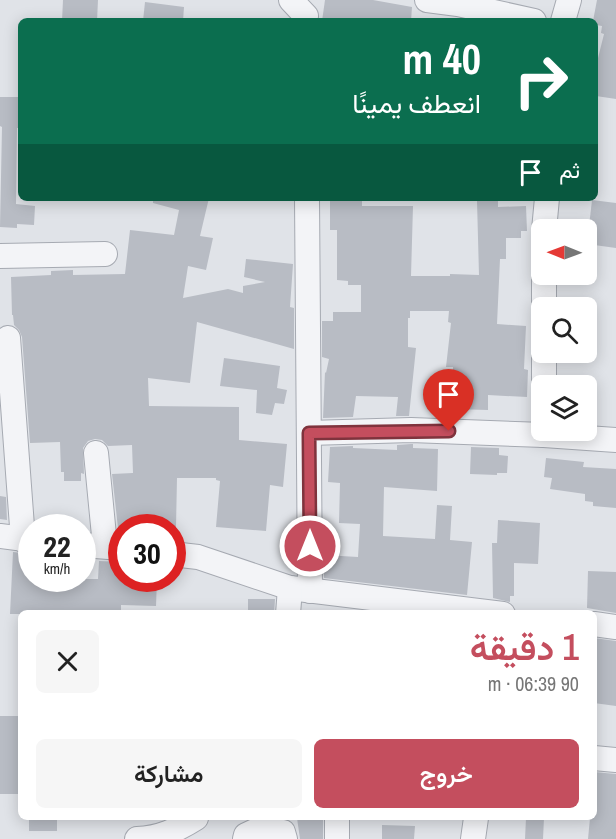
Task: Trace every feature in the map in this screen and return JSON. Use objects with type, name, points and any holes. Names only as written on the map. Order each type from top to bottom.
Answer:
[{"type":"street","points":[[427,0],[458,4],[521,18]]},
{"type":"street","points":[[564,18],[569,0]]},
{"type":"street","points":[[290,610],[300,590],[309,433],[307,201]]},
{"type":"street","points":[[545,219],[547,201]]},
{"type":"street","points":[[0,256],[105,254]]},
{"type":"street","points":[[8,338],[18,539]]},
{"type":"street","points":[[309,433],[411,430],[531,433]]},
{"type":"street","points":[[597,438],[616,440]]},
{"type":"street","points":[[96,453],[103,546]]},
{"type":"street","points":[[186,556],[198,557],[300,590],[469,610]]},
{"type":"street","points":[[597,624],[616,627]]},
{"type":"street","points":[[597,758],[616,760]]},
{"type":"street","points":[[337,820],[337,839]]},
{"type":"street","points":[[472,839],[476,820]]},
{"type":"street","points":[[137,839],[158,837],[186,828]]},
{"type":"street","points":[[245,839],[246,834],[261,828],[283,832],[285,839]]},
{"type":"building","points":[[63,0],[98,0],[97,18],[62,18]]},
{"type":"building","points":[[325,0],[373,0],[412,7],[411,18],[322,18]]},
{"type":"building","points":[[597,0],[616,0],[616,99],[598,96],[598,58],[604,34],[601,33],[602,26],[598,25],[598,18],[594,18]]},
{"type":"building","points":[[145,2],[184,7],[183,18],[143,18]]},
{"type":"building","points":[[0,97],[18,97],[16,204],[35,206],[34,225],[17,224],[17,228],[0,227],[2,127],[0,126]]},
{"type":"building","points":[[153,201],[208,201],[200,236],[213,238],[206,270],[188,266],[183,298],[228,289],[243,293],[243,286],[265,282],[244,277],[246,259],[293,264],[290,307],[294,308],[294,349],[197,322],[190,383],[148,378],[149,406],[239,407],[239,440],[287,444],[283,487],[270,485],[266,531],[216,527],[220,481],[216,478],[177,478],[176,514],[116,514],[112,474],[133,473],[132,445],[108,446],[102,440],[88,441],[83,448],[84,474],[81,473],[81,481],[64,481],[64,472],[61,472],[60,442],[30,443],[22,337],[14,325],[12,315],[11,277],[51,275],[51,271],[73,270],[73,275],[125,274],[130,230],[174,235],[179,210],[153,203]]},
{"type":"building","points":[[330,201],[362,201],[362,206],[413,206],[411,276],[479,275],[477,201],[498,201],[498,207],[526,206],[527,231],[521,231],[521,238],[506,238],[506,259],[500,259],[497,324],[526,326],[524,369],[528,370],[527,397],[488,395],[488,410],[452,409],[453,367],[446,367],[451,323],[448,322],[449,311],[410,311],[408,347],[416,348],[409,416],[396,416],[398,397],[356,396],[353,417],[323,418],[325,372],[329,359],[322,357],[322,321],[333,321],[333,312],[361,312],[361,285],[348,285],[348,281],[337,280],[337,230],[330,230]]},
{"type":"building","points":[[592,201],[616,203],[616,248],[597,245],[597,219],[590,219]]},
{"type":"building","points":[[224,358],[280,366],[277,388],[287,390],[284,404],[275,403],[272,415],[256,413],[257,390],[220,386]]},
{"type":"building","points":[[413,444],[413,448],[438,449],[437,491],[384,487],[383,536],[435,539],[437,505],[452,506],[450,540],[472,542],[467,595],[324,578],[324,555],[358,557],[360,524],[339,523],[340,483],[328,482],[330,447],[353,446],[353,448],[397,450],[397,445]]},
{"type":"building","points":[[471,447],[499,448],[499,455],[508,456],[507,473],[470,474]]},
{"type":"building","points":[[546,458],[584,462],[583,467],[616,469],[616,508],[593,506],[593,502],[585,501],[585,494],[550,489],[552,478],[544,477]]},
{"type":"building","points":[[0,496],[6,497],[7,520],[0,519]]},
{"type":"building","points":[[498,520],[540,523],[538,564],[514,563],[514,596],[510,596],[510,602],[493,598],[492,543],[497,543]]},
{"type":"building","points":[[13,552],[18,553],[18,592],[96,592],[99,561],[108,561],[108,592],[157,592],[156,606],[121,605],[121,610],[18,610],[18,614],[10,614]]},
{"type":"building","points":[[588,571],[616,572],[616,613],[587,608]]},
{"type":"building","points":[[248,599],[275,599],[274,610],[248,610]]},
{"type":"building","points":[[597,638],[616,641],[616,706],[597,703]]},
{"type":"building","points":[[0,716],[18,716],[18,794],[0,794]]},
{"type":"building","points":[[597,772],[616,774],[616,839],[588,839],[590,820],[597,820]]},
{"type":"building","points":[[29,820],[57,820],[57,831],[29,831]]},
{"type":"building","points":[[297,820],[323,820],[323,839],[300,839]]},
{"type":"building","points":[[526,820],[544,820],[543,839],[525,839]]},
{"type":"building","points":[[382,825],[415,826],[414,839],[382,839]]},
{"type":"route","points":[[310,546],[309,433],[449,431]]}]
